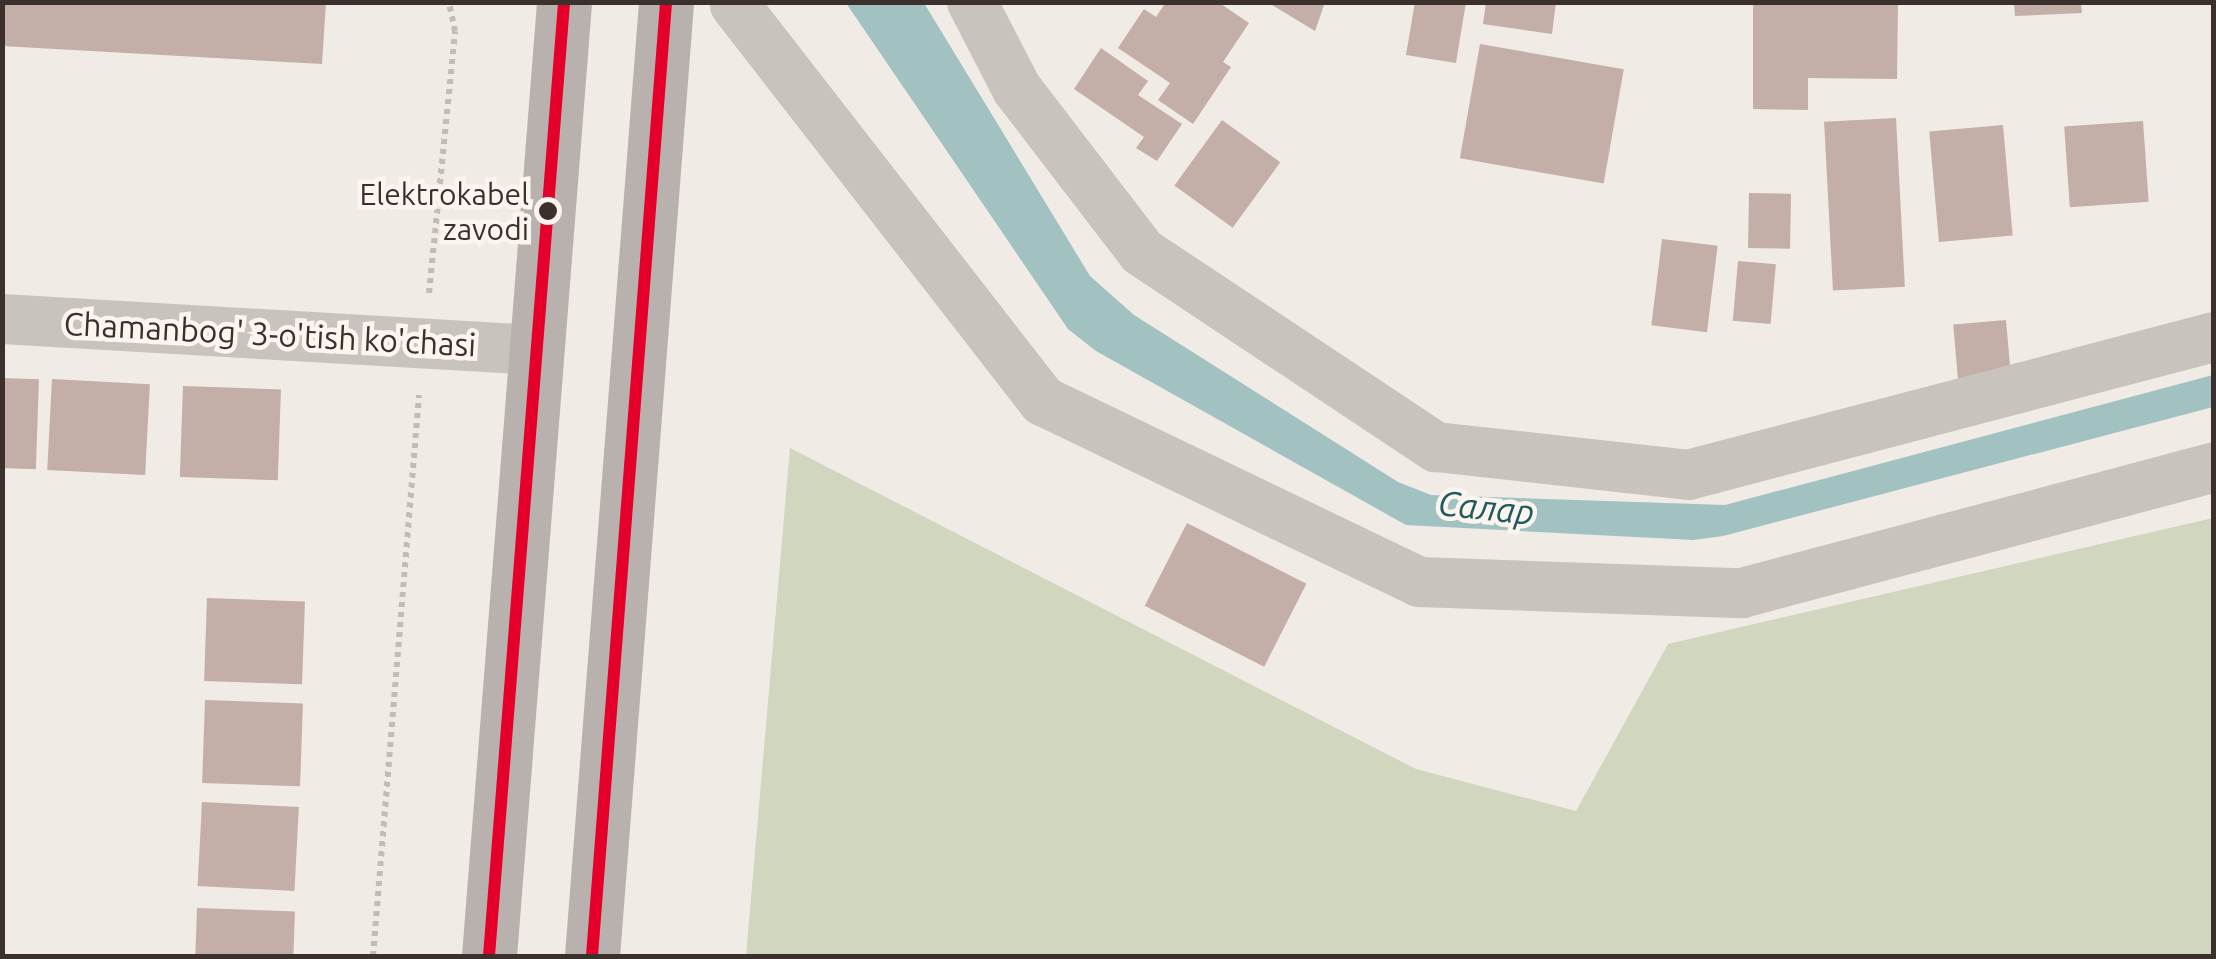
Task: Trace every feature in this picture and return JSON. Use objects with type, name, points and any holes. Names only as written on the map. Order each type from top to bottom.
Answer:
[{"type":"main road","points":[[489,956],[564,2]]},
{"type":"main road","points":[[592,956],[666,2]]},
{"type":"street","points":[[972,2],[1017,89],[1142,252],[1436,447],[1688,475],[2214,336]]},
{"type":"street","points":[[735,5],[1043,401],[1419,582],[1742,593],[2214,467]]},
{"type":"street","name":"Chamanbog' 3-o'tish ko'chasi","points":[[2,319],[537,350]]},
{"type":"path","points":[[373,956],[424,344],[455,31],[449,2]]},
{"type":"green space","points":[[790,448],[1416,769],[1576,811],[1668,644],[2213,518],[2213,956],[746,956]]},
{"type":"water","name":"Салар","points":[[846,3],[924,3],[1090,276],[1134,315],[1398,482],[1431,495],[1725,505],[2213,375],[2213,407],[1723,536],[1693,540],[1406,525],[1096,351],[1068,329]]},
{"type":"building","points":[[2,2],[326,2],[322,64],[2,46]]},
{"type":"building","points":[[1166,2],[1218,2],[1249,23],[1223,62],[1231,67],[1193,124],[1158,100],[1170,83],[1118,48],[1144,9],[1156,17]]},
{"type":"building","points":[[1267,2],[1325,2],[1315,31]]},
{"type":"building","points":[[1415,2],[1466,2],[1456,63],[1406,55]]},
{"type":"building","points":[[1486,2],[1556,2],[1552,34],[1483,24]]},
{"type":"building","points":[[1753,2],[1898,2],[1897,79],[1808,78],[1808,110],[1753,109]]},
{"type":"building","points":[[2014,3],[2081,3],[2082,13],[2015,16]]},
{"type":"building","points":[[1480,44],[1624,69],[1604,184],[1460,158]]},
{"type":"building","points":[[1101,48],[1148,81],[1138,95],[1182,124],[1157,161],[1136,148],[1144,137],[1074,89]]},
{"type":"building","points":[[1896,118],[1905,287],[1833,291],[1824,122]]},
{"type":"building","points":[[1222,120],[1280,162],[1233,228],[1174,186]]},
{"type":"building","points":[[2143,121],[2149,202],[2070,207],[2064,127]]},
{"type":"building","points":[[2003,125],[2013,236],[1939,242],[1929,131]]},
{"type":"building","points":[[1749,193],[1791,194],[1790,249],[1748,248]]},
{"type":"building","points":[[1662,239],[1718,246],[1707,332],[1651,325]]},
{"type":"building","points":[[1738,261],[1776,264],[1771,324],[1733,321]]},
{"type":"building","points":[[2006,320],[2011,382],[1959,386],[1953,325]]},
{"type":"building","points":[[2,378],[39,379],[36,469],[2,468]]},
{"type":"building","points":[[52,379],[150,384],[145,475],[47,470]]},
{"type":"building","points":[[183,386],[281,389],[278,480],[180,477]]},
{"type":"building","points":[[1187,523],[1306,584],[1264,667],[1145,606]]},
{"type":"building","points":[[207,598],[305,601],[302,684],[204,681]]},
{"type":"building","points":[[205,700],[303,703],[300,786],[202,783]]},
{"type":"building","points":[[202,802],[299,807],[294,891],[198,886]]},
{"type":"building","points":[[197,908],[295,911],[293,956],[195,956]]},
{"type":"transit line","points":[[489,956],[564,2]]},
{"type":"transit line","points":[[592,956],[666,2]]},
{"type":"place","name":"Elektrokabel zavodi","points":[[548,211]]}]
